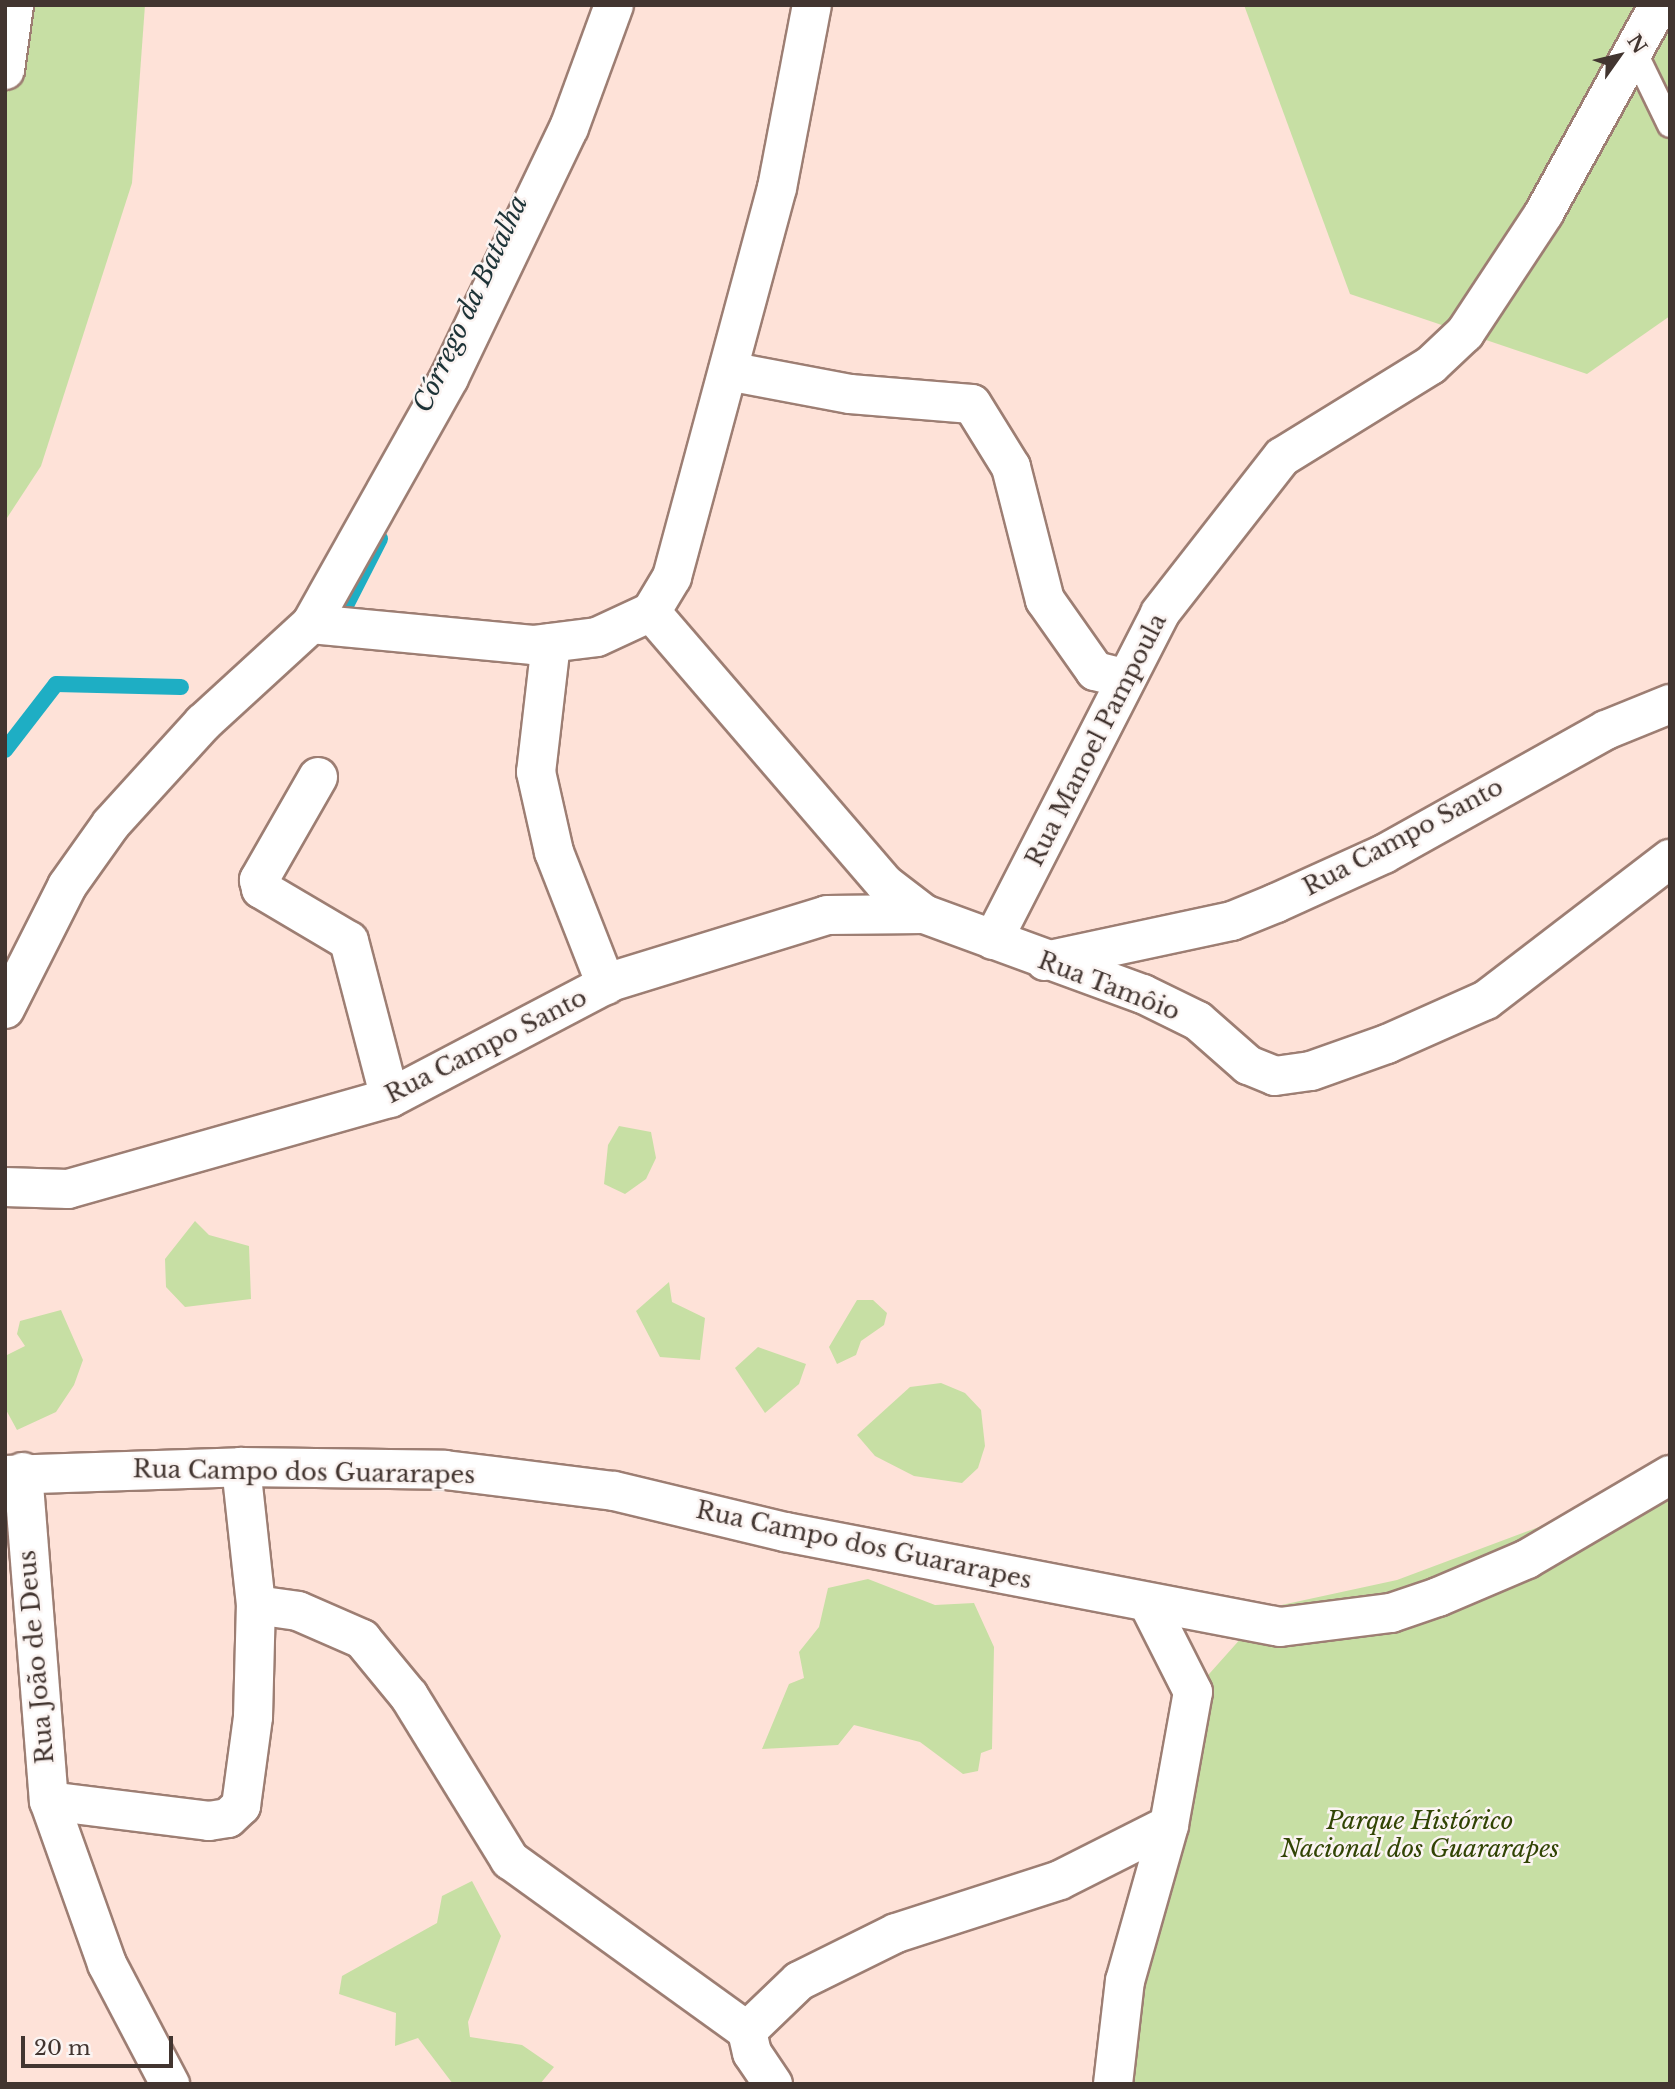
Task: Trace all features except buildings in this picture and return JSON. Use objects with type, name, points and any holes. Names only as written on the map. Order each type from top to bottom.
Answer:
[{"type":"street","points":[[5,70],[14,5]]},
{"type":"street","points":[[5,1009],[67,886],[111,824],[203,723],[311,624],[449,379],[569,128],[614,5]]},
{"type":"street","points":[[311,624],[551,643],[597,637],[651,612],[672,577],[777,188],[812,5]]},
{"type":"street","name":"Rua Manoel Pampoula","points":[[993,940],[1160,613],[1282,457],[1431,365],[1465,333],[1544,213],[1660,5]]},
{"type":"street","points":[[728,371],[850,394],[972,404],[1011,467],[1045,600],[1095,671],[1126,680]]},
{"type":"street","name":"Rua Tamôio","points":[[651,612],[885,884],[924,914],[1045,961],[1143,994],[1198,1021],[1248,1065],[1275,1076],[1311,1072],[1436,1027],[1486,1000],[1670,859]]},
{"type":"street","points":[[551,643],[536,772],[554,852],[606,985]]},
{"type":"street","name":"Rua Campo Santo","points":[[1045,961],[1232,921],[1276,903],[1384,854],[1606,730],[1670,704]]},
{"type":"street","points":[[318,777],[260,880],[261,889],[349,941],[390,1098]]},
{"type":"street","name":"Rua Campo Santo","points":[[5,1186],[68,1188],[390,1098],[606,985],[827,915],[924,914]]},
{"type":"street","name":"Rua Campo dos Guararapes","points":[[11,1466],[445,1470],[614,1491],[1148,1603],[1280,1627],[1391,1613],[1527,1559],[1670,1475]]},
{"type":"street","name":"Rua João de Deus","points":[[11,1466],[49,1801],[107,1964],[170,2084]]},
{"type":"street","points":[[49,1801],[209,1821],[228,1818],[241,1806],[253,1717],[256,1605],[241,1467]]},
{"type":"street","points":[[1113,2084],[1125,1981],[1169,1825],[1193,1692],[1148,1603]]},
{"type":"street","points":[[256,1605],[298,1611],[362,1639],[409,1696],[510,1860],[747,2031],[752,2053],[773,2084]]},
{"type":"street","points":[[747,2031],[771,2002],[836,1958],[1060,1880],[1169,1825]]},
{"type":"lane","points":[[1634,51],[1670,125]]},
{"type":"green space","points":[[5,5],[145,5],[132,183],[41,466],[5,521]]},
{"type":"green space","points":[[1244,5],[1670,5],[1670,316],[1587,374],[1350,294]]},
{"type":"green space","points":[[619,1126],[651,1132],[656,1158],[646,1179],[625,1194],[604,1184],[608,1145]]},
{"type":"green space","points":[[195,1221],[209,1235],[249,1246],[251,1299],[185,1307],[166,1287],[165,1259]]},
{"type":"green space","points":[[669,1282],[672,1302],[705,1318],[700,1360],[660,1357],[636,1311]]},
{"type":"green space","points":[[857,1300],[873,1300],[887,1313],[884,1325],[861,1341],[856,1355],[837,1364],[829,1347]]},
{"type":"green space","points":[[61,1310],[83,1360],[74,1385],[56,1412],[17,1430],[5,1408],[5,1356],[25,1346],[17,1334],[20,1321]]},
{"type":"green space","points":[[758,1347],[806,1364],[799,1384],[765,1413],[735,1368]]},
{"type":"green space","points":[[941,1383],[965,1393],[981,1410],[985,1446],[978,1468],[962,1483],[914,1476],[875,1456],[857,1435],[910,1387]]},
{"type":"green space","name":"Parque Histórico Nacional dos Guararapes","points":[[1670,1456],[1670,2084],[1126,2084],[1193,1692],[1268,1608],[1397,1580],[1539,1527]]},
{"type":"green space","points":[[868,1579],[935,1605],[974,1603],[994,1647],[992,1749],[981,1753],[978,1771],[963,1774],[920,1742],[854,1725],[838,1745],[762,1749],[789,1684],[804,1678],[799,1652],[819,1627],[828,1588]]},
{"type":"green space","points":[[472,1881],[501,1936],[468,2022],[470,2037],[522,2045],[554,2067],[540,2084],[453,2084],[418,2038],[395,2046],[396,2013],[339,1994],[342,1976],[437,1923],[442,1896]]},
{"type":"waterway","name":"Córrego da Batalha","points":[[340,617],[380,539]]},
{"type":"waterway","name":"Córrego da Batalha","points":[[5,750],[56,684],[181,687]]}]
